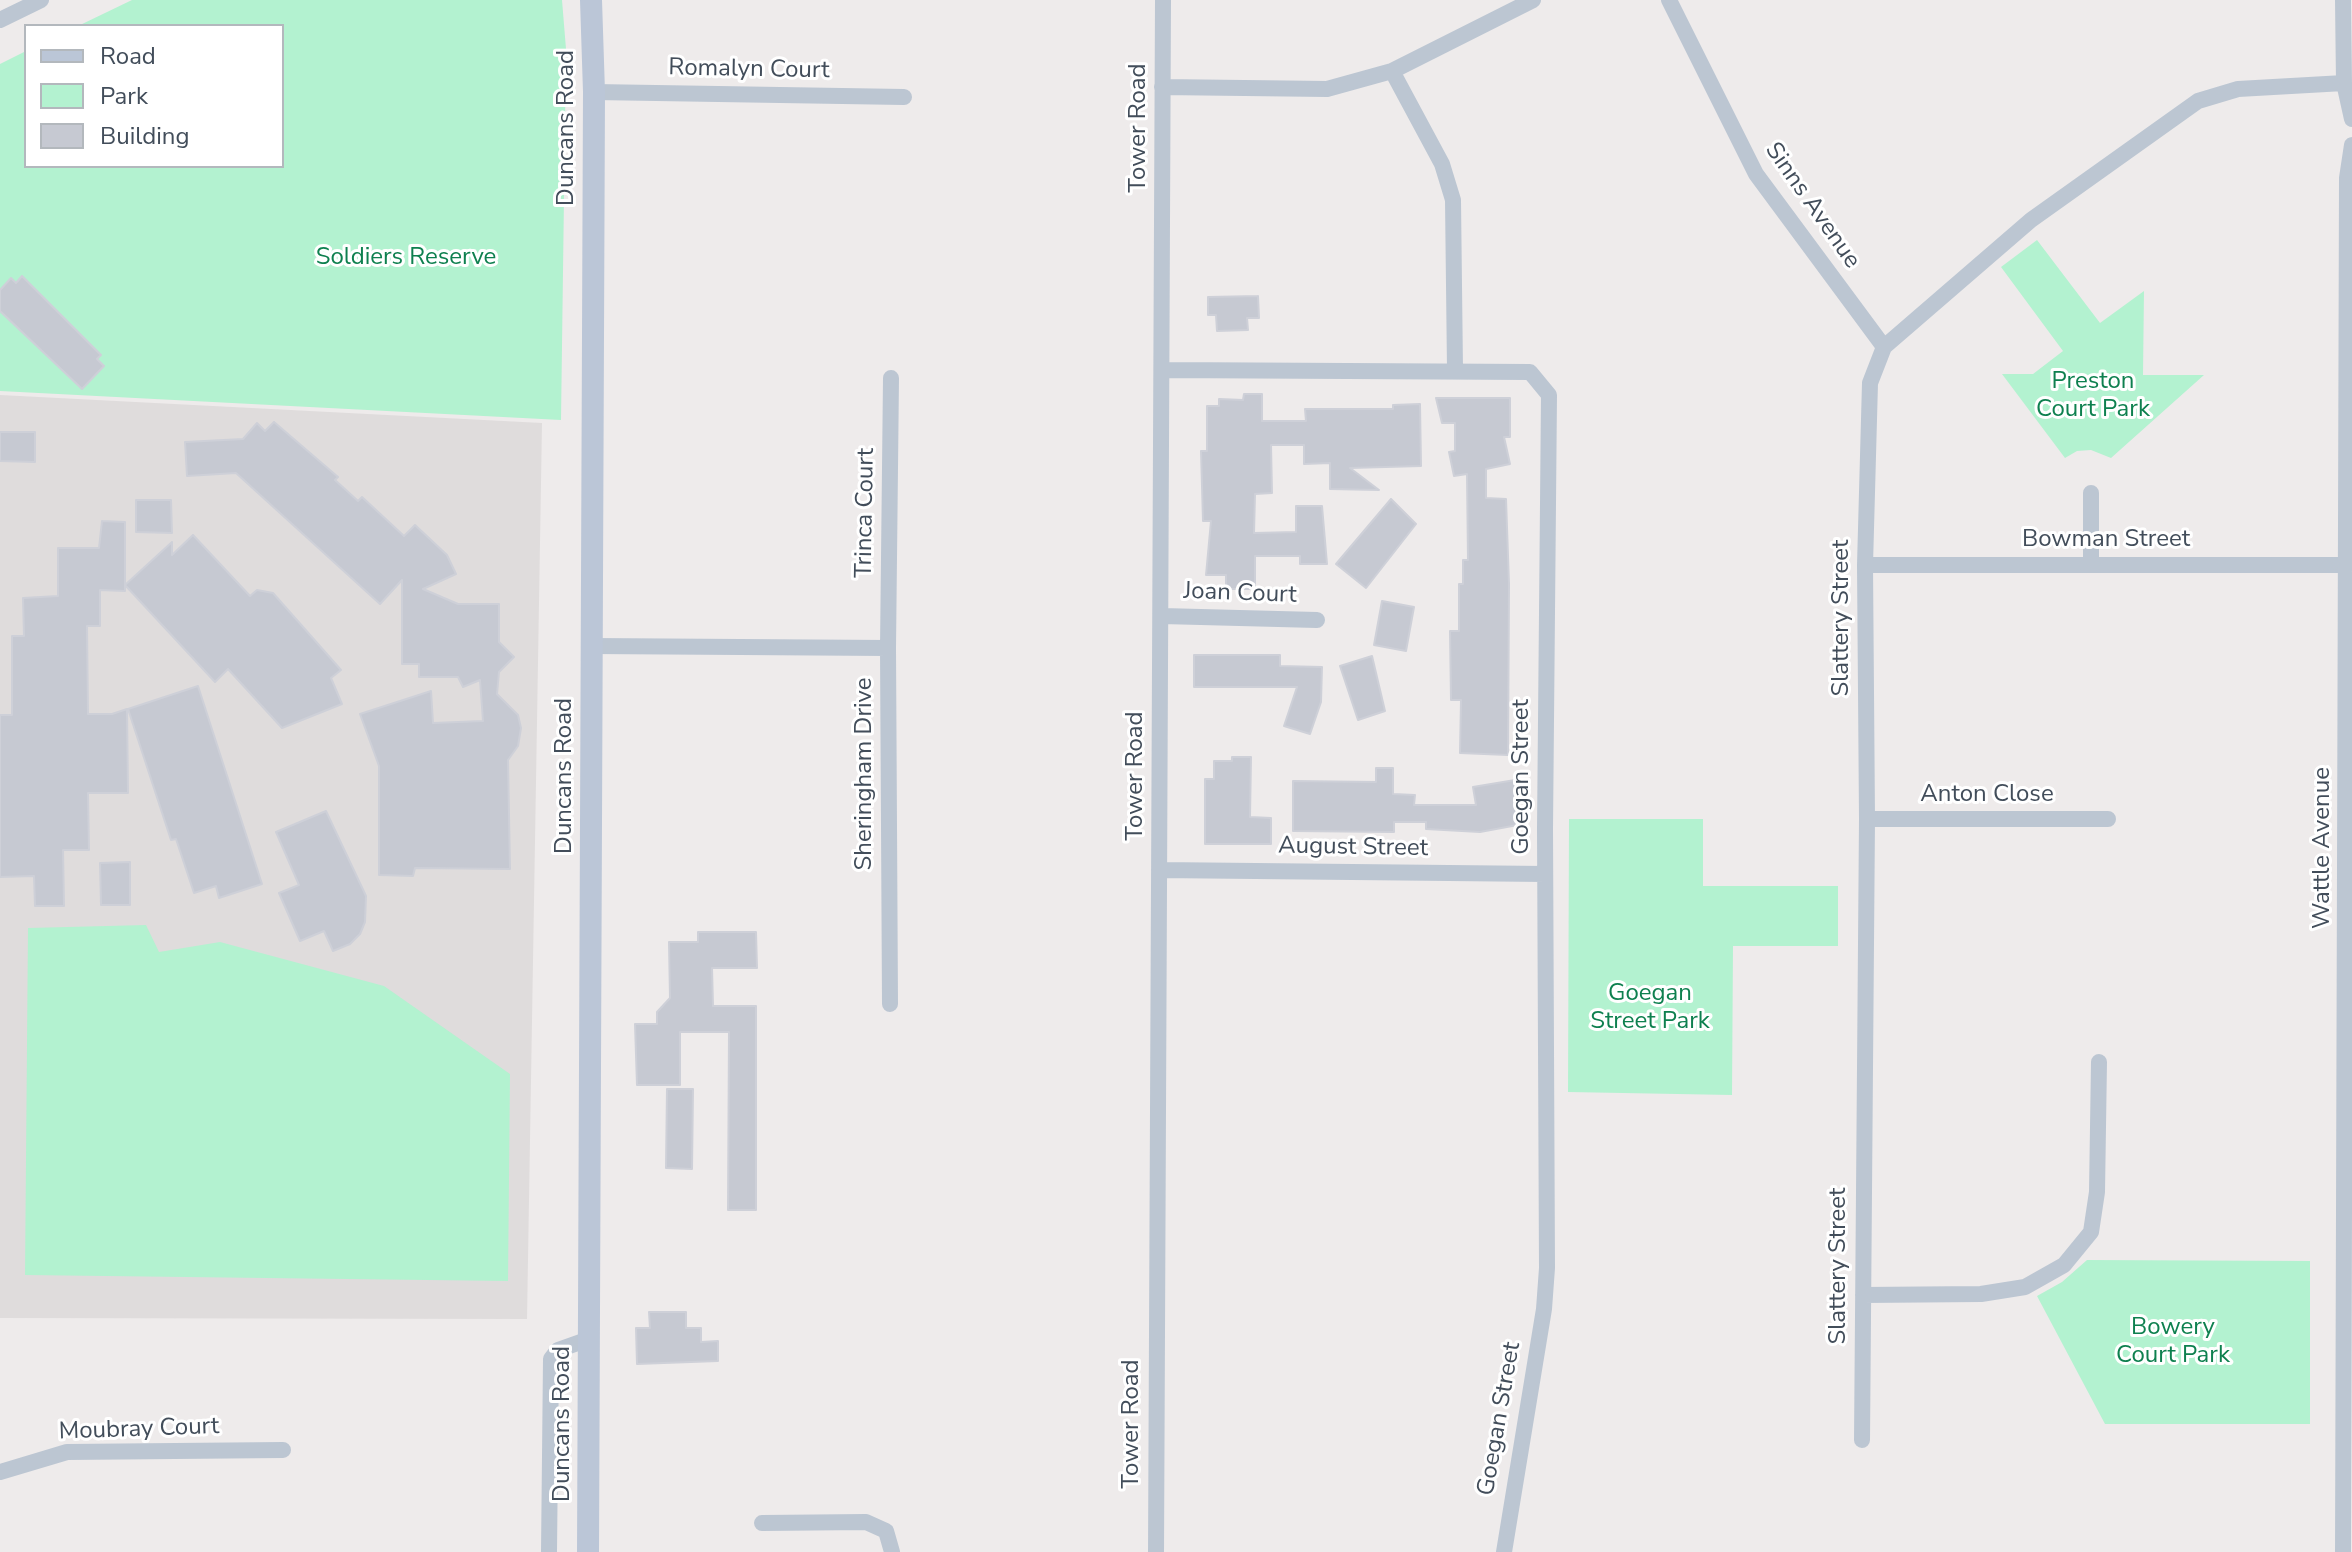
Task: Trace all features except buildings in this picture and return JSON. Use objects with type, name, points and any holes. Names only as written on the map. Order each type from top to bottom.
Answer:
[{"type":"main road","name":"Duncans Road","points":[[588,1552],[594,92],[591,0]]},
{"type":"street","points":[[0,20],[41,0]]},
{"type":"street","name":"Tower Road","points":[[1156,1552],[1164,370],[1163,0]]},
{"type":"street","points":[[1162,87],[1327,89],[1392,71],[1533,0]]},
{"type":"street","name":"Sinns Avenue","points":[[1669,0],[1756,174],[1884,347]]},
{"type":"street","points":[[2343,0],[2344,83],[2352,119]]},
{"type":"street","points":[[1392,71],[1442,164],[1453,200],[1455,370]]},
{"type":"street","name":"Slattery Street","points":[[1862,1440],[1867,819],[1865,565],[1870,383],[1884,347],[2031,220],[2198,101],[2238,89],[2344,83]]},
{"type":"street","name":"Romalyn Court","points":[[594,92],[904,97]]},
{"type":"street","name":"Wattle Avenue","points":[[2343,1552],[2348,1442],[2350,1084],[2347,178],[2352,145]]},
{"type":"street","name":"Goegan Street","points":[[1164,370],[1530,372],[1549,395],[1545,874],[1547,1268],[1544,1309],[1504,1552]]},
{"type":"street","name":"Trinca Court","points":[[888,648],[891,378]]},
{"type":"street","points":[[2091,493],[2091,564]]},
{"type":"street","name":"Bowman Street","points":[[1865,565],[2347,565]]},
{"type":"street","name":"Joan Court","points":[[1162,616],[1317,620]]},
{"type":"street","name":"Sheringham Drive","points":[[592,646],[888,648],[890,1004]]},
{"type":"street","name":"Anton Close","points":[[1867,819],[2108,819]]},
{"type":"street","name":"August Street","points":[[1159,870],[1545,874]]},
{"type":"street","points":[[1863,1295],[1981,1294],[2025,1287],[2064,1265],[2091,1232],[2097,1192],[2099,1062]]},
{"type":"street","points":[[549,1552],[551,1359],[558,1350],[589,1339]]},
{"type":"street","name":"Moubray Court","points":[[0,1472],[67,1452],[283,1450]]},
{"type":"street","points":[[762,1523],[866,1522],[886,1531],[892,1552]]},
{"type":"shaded area","points":[[0,395],[542,423],[527,1319],[0,1318]]},
{"type":"green space","name":"Soldiers Reserve","points":[[132,0],[562,0],[566,49],[561,420],[0,391],[0,64],[24,52],[24,168],[284,168],[284,24],[82,24]]},
{"type":"green space","name":"Preston Court Park","points":[[2037,240],[2100,323],[2144,291],[2143,375],[2204,375],[2111,458],[2091,450],[2077,451],[2065,458],[2002,374],[2033,374],[2063,351],[2001,267]]},
{"type":"green space","name":"Goegan Street Park","points":[[1569,819],[1703,819],[1703,886],[1838,886],[1838,946],[1733,946],[1732,1095],[1568,1092]]},
{"type":"green space","points":[[146,925],[159,952],[220,942],[384,986],[510,1074],[508,1281],[25,1275],[28,928]]},
{"type":"green space","name":"Bowery Court Park","points":[[2087,1260],[2310,1261],[2310,1424],[2105,1424],[2037,1296],[2062,1282]]}]
